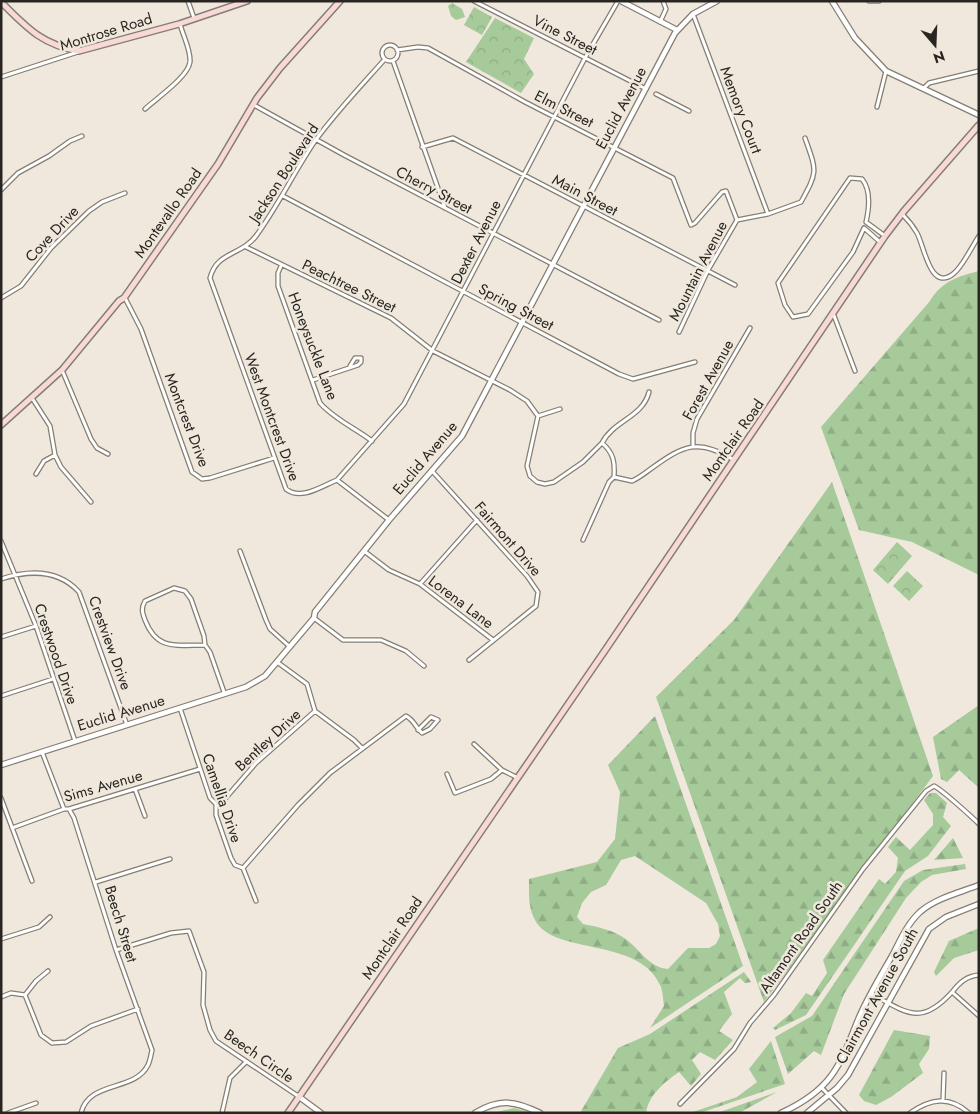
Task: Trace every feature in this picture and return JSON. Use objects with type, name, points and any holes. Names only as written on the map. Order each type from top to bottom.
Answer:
[{"type":"main road","name":"Montrose Road","points":[[79,52],[180,24],[247,1]]},
{"type":"main road","name":"Montevallo Road","points":[[1,425],[62,370],[119,301],[124,298],[218,164],[243,118],[280,68],[340,1]]},
{"type":"main road","points":[[1,2],[30,31],[43,40],[64,49],[79,52]]},
{"type":"main road","name":"Montclair Road","points":[[288,1113],[518,778],[885,236],[979,125]]},
{"type":"street","points":[[188,1],[194,18]]},
{"type":"street","name":"Vine Street","points":[[474,1],[646,89]]},
{"type":"street","points":[[619,1],[677,30]]},
{"type":"street","name":"Dexter Avenue","points":[[337,480],[404,404],[585,58],[619,1]]},
{"type":"street","points":[[660,22],[666,8],[663,1]]},
{"type":"street","name":"Euclid Avenue","points":[[1,765],[256,682],[277,662],[314,618],[315,612],[389,520],[433,472],[462,436],[520,323],[677,30],[693,14],[717,1]]},
{"type":"street","points":[[832,1],[855,38],[886,71],[979,115]]},
{"type":"street","points":[[869,1],[879,1]]},
{"type":"street","name":"Memory Court","points":[[693,14],[768,214]]},
{"type":"street","points":[[145,109],[183,76],[188,68],[190,54],[180,24]]},
{"type":"street","name":"Jackson Boulevard","points":[[213,266],[224,257],[246,246],[257,234],[283,196],[316,139],[385,59],[382,52],[385,48],[392,46],[398,50],[418,46],[428,48]]},
{"type":"street","name":"Elm Street","points":[[428,48],[554,117],[673,178],[691,225]]},
{"type":"street","points":[[64,49],[67,56]]},
{"type":"street","points":[[393,61],[398,56],[398,50]]},
{"type":"street","name":"Montrose Road","points":[[1,77],[79,52]]},
{"type":"street","points":[[385,59],[393,61]]},
{"type":"street","points":[[393,61],[445,208]]},
{"type":"street","points":[[876,107],[886,71]]},
{"type":"street","points":[[924,88],[928,83],[979,71]]},
{"type":"street","points":[[656,94],[689,111]]},
{"type":"street","name":"Cherry Street","points":[[254,105],[659,320]]},
{"type":"street","points":[[1,190],[18,173],[49,156],[70,141],[82,136]]},
{"type":"street","name":"Main Street","points":[[422,147],[453,138],[735,285]]},
{"type":"street","name":"Mountain Avenue","points":[[679,332],[708,270],[737,220],[768,214],[801,202],[815,176],[816,167],[805,138]]},
{"type":"street","points":[[850,178],[862,179],[866,184],[868,203],[864,228],[852,252],[808,314],[794,316],[785,305],[778,283],[850,178]]},
{"type":"street","name":"Mountain Avenue","points":[[691,225],[722,192],[726,191],[737,220]]},
{"type":"street","name":"Cove Drive","points":[[1,298],[21,286],[51,248],[89,211],[109,198],[125,193]]},
{"type":"street","name":"Spring Street","points":[[283,196],[520,323],[633,379],[695,362]]},
{"type":"street","points":[[902,215],[918,234],[931,271],[937,277],[946,278],[954,274],[979,236]]},
{"type":"street","points":[[866,222],[885,236]]},
{"type":"street","points":[[864,228],[881,243]]},
{"type":"street","name":"Peachtree Street","points":[[246,246],[281,266],[391,318],[432,349],[527,401],[538,416]]},
{"type":"street","name":"West Montcrest Drive","points":[[213,266],[210,278],[212,285],[284,485],[291,494],[306,493],[337,480]]},
{"type":"street","name":"Honeysuckle Lane","points":[[281,266],[278,273],[278,286],[320,403],[326,410],[372,441]]},
{"type":"street","name":"Montcrest Drive","points":[[124,298],[141,329],[192,472],[202,479],[210,478],[274,458]]},
{"type":"street","points":[[832,313],[855,371]]},
{"type":"street","name":"Forest Avenue","points":[[693,446],[692,433],[697,419],[750,328]]},
{"type":"street","points":[[313,380],[350,366]]},
{"type":"street","points":[[62,370],[91,439],[97,448],[108,454]]},
{"type":"street","points":[[560,409],[538,416],[527,466],[530,476],[537,482],[545,484],[554,482],[583,462],[602,443],[614,426],[638,411],[649,392]]},
{"type":"street","points":[[32,398],[50,426],[55,455],[61,467],[92,502]]},
{"type":"street","points":[[583,540],[609,482],[614,477],[615,463],[612,454],[602,443]]},
{"type":"street","points":[[614,477],[624,481],[638,479],[674,454],[693,446],[715,449],[734,460]]},
{"type":"street","points":[[36,474],[44,461],[55,455]]},
{"type":"street","name":"Fairmont Drive","points":[[433,472],[477,520],[538,592],[536,606],[469,660]]},
{"type":"street","points":[[337,480],[389,520]]},
{"type":"street","points":[[420,584],[477,520]]},
{"type":"street","name":"Crestwood Drive","points":[[1,541],[36,626],[75,741]]},
{"type":"street","points":[[240,551],[270,629],[289,646]]},
{"type":"street","name":"Lorena Lane","points":[[364,551],[390,570],[420,584],[493,640]]},
{"type":"street","name":"Crestview Drive","points":[[1,579],[16,575],[52,575],[69,581],[79,592],[127,725]]},
{"type":"street","points":[[205,645],[171,645],[155,638],[142,611],[145,601],[174,588],[185,591],[194,608],[204,636],[205,645],[210,652],[224,692]]},
{"type":"street","points":[[314,618],[343,640],[381,640],[406,652],[424,666]]},
{"type":"street","points":[[1,637],[36,626]]},
{"type":"street","points":[[277,662],[307,684],[315,711],[362,748]]},
{"type":"street","points":[[1,696],[53,679]]},
{"type":"street","name":"Camellia Drive","points":[[180,708],[210,798],[216,804],[216,815],[231,858],[235,865],[243,868],[256,901]]},
{"type":"street","name":"Bentley Drive","points":[[216,804],[224,800],[256,763],[315,711]]},
{"type":"street","points":[[243,868],[304,798],[330,773],[362,748],[406,716],[418,730],[422,733],[438,722],[437,719],[431,717],[418,730]]},
{"type":"street","points":[[474,744],[502,770],[518,778]]},
{"type":"street","points":[[42,752],[64,809]]},
{"type":"street","name":"Sims Avenue","points":[[12,828],[64,809],[70,810],[200,769]]},
{"type":"street","points":[[447,774],[454,794],[491,779],[502,770]]},
{"type":"street","name":"Altamont Road South","points":[[680,1104],[734,1049],[750,1023],[774,996],[863,869],[926,791],[934,786],[941,789],[946,796],[966,811],[979,824]]},
{"type":"street","points":[[136,789],[145,816]]},
{"type":"street","points":[[1,798],[32,881]]},
{"type":"street","name":"Beech Street","points":[[70,810],[96,882],[116,950],[152,1050],[148,1066],[137,1078],[98,1092],[92,1096],[81,1113]]},
{"type":"street","points":[[96,882],[170,859]]},
{"type":"street","name":"Clairmont Avenue South","points":[[781,1113],[804,1101],[821,1087],[842,1061],[858,1020],[906,930],[916,916],[933,903],[979,885]]},
{"type":"street","name":"Clairmont Avenue South","points":[[807,1113],[828,1096],[848,1075],[929,929],[946,917],[979,904]]},
{"type":"street","points":[[1,940],[39,927],[50,917]]},
{"type":"street","name":"Beech Circle","points":[[116,950],[171,933],[189,931],[204,972],[203,1005],[210,1030],[216,1041],[245,1063],[298,1096]]},
{"type":"street","points":[[25,995],[36,981],[48,971]]},
{"type":"street","points":[[872,994],[908,1013],[922,1013],[937,1007],[965,979],[979,975]]},
{"type":"street","points":[[952,992],[979,1016]]},
{"type":"street","points":[[1,997],[11,993],[25,995]]},
{"type":"street","points":[[25,995],[42,1035],[52,1044],[66,1042],[91,1026],[138,1009]]},
{"type":"street","points":[[222,1113],[230,1078],[245,1063]]},
{"type":"street","points":[[943,1100],[944,1073]]},
{"type":"street","points":[[821,1087],[846,1113]]},
{"type":"street","points":[[298,1096],[321,1113]]},
{"type":"street","points":[[910,1113],[925,1103],[943,1100],[957,1104],[969,1113]]},
{"type":"street","points":[[475,1113],[488,1106],[515,1102],[540,1113]]},
{"type":"street","points":[[8,1113],[14,1113],[36,1103]]},
{"type":"green space","points":[[452,3],[462,9],[465,17],[456,20],[451,16],[448,6]]},
{"type":"green space","points":[[474,7],[492,17],[482,35],[464,25]]},
{"type":"green space","points":[[495,18],[534,38],[524,59],[534,74],[521,93],[466,62]]},
{"type":"green space","points":[[979,271],[979,575],[912,542],[859,530],[821,427],[939,289],[957,278]]},
{"type":"green space","points":[[832,482],[933,776],[764,1002],[656,697],[734,620]]},
{"type":"green space","points":[[897,542],[912,556],[888,584],[873,570]]},
{"type":"green space","points":[[907,571],[923,586],[909,601],[893,586]]},
{"type":"green space","points":[[979,705],[979,788],[959,770],[947,782],[941,779],[933,737]]},
{"type":"green space","points":[[655,716],[743,966],[650,1028],[664,1006],[661,987],[651,971],[635,960],[617,953],[578,944],[545,931],[535,920],[530,905],[529,879],[597,862],[615,839],[620,792],[608,765]],"holes":[[[635,856],[706,903],[718,924],[720,936],[716,944],[709,948],[688,948],[668,969],[651,962],[632,944],[617,934],[606,929],[583,924],[577,917],[582,903],[591,892],[606,885],[621,860]]]},
{"type":"green space","points":[[930,793],[936,793],[947,803],[943,817],[951,826],[928,856],[905,871],[806,1015],[775,1030],[773,1028],[791,1013],[806,993],[812,996],[827,973],[823,960],[879,879],[885,884],[896,872],[898,858],[888,847],[896,837],[910,850],[933,825],[933,814],[924,800]]},
{"type":"green space","points":[[953,838],[963,858],[934,860]]},
{"type":"green space","points":[[965,864],[966,869],[932,875],[921,882],[906,898],[844,994],[821,1055],[814,1051],[788,1074],[775,1037],[812,1016],[904,881],[923,870]]},
{"type":"green space","points":[[979,928],[979,950],[954,958],[936,976],[934,972],[949,941]]},
{"type":"green space","points":[[744,972],[751,982],[745,983],[740,978],[724,992],[732,1014],[719,1031],[733,1040],[715,1060],[700,1052],[692,1060],[701,1074],[691,1086],[679,1072],[663,1084],[654,1094],[646,1113],[580,1113],[618,1048],[650,1034]]},
{"type":"green space","points":[[894,1030],[930,1036],[929,1049],[919,1064],[923,1073],[891,1097],[876,1105],[864,1101],[859,1095]]},
{"type":"green space","points":[[771,1041],[785,1084],[700,1113],[690,1113],[737,1097],[757,1082],[749,1069]]},
{"type":"green space","points":[[777,1092],[739,1113],[719,1113],[720,1112]]},
{"type":"green space","points":[[514,1108],[533,1113],[493,1113]]}]
